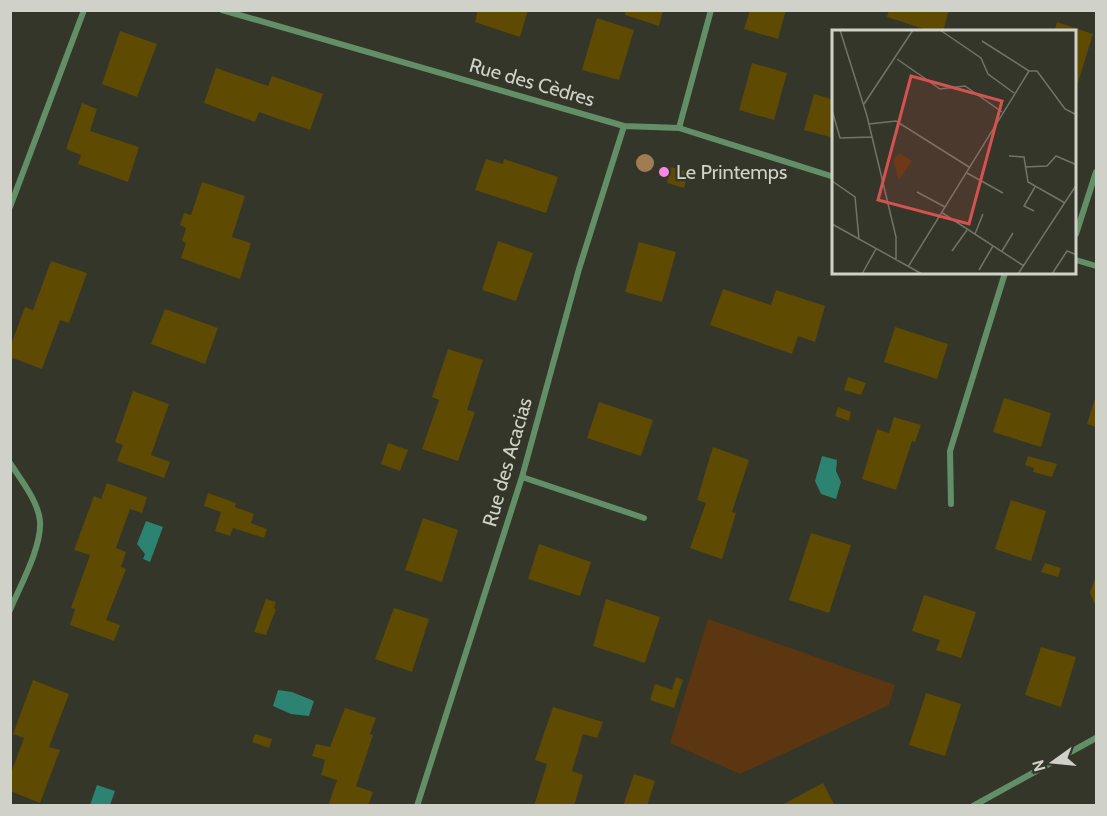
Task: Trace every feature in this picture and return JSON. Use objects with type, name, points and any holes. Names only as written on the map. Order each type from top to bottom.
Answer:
[{"type":"street","points":[[10,207],[84,10]]},
{"type":"street","name":"Rue des Cèdres","points":[[222,10],[624,126],[680,128],[832,176]]},
{"type":"street","points":[[680,128],[711,10]]},
{"type":"street","name":"Rue des Acacias","points":[[417,806],[522,477],[579,269],[624,126]]},
{"type":"street","points":[[1077,231],[1096,172]]},
{"type":"street","points":[[1077,260],[1096,266]]},
{"type":"street","points":[[951,504],[950,451],[1005,274]]},
{"type":"street","points":[[10,463],[32,498],[40,521],[37,544],[10,610]]},
{"type":"street","points":[[522,477],[644,519]]},
{"type":"street","points":[[973,806],[1096,738]]},
{"type":"shaded area","points":[[708,619],[895,685],[889,705],[740,774],[670,743]]},
{"type":"water","points":[[822,456],[837,460],[836,471],[841,482],[836,499],[821,494],[815,481]]},
{"type":"water","points":[[146,521],[163,527],[150,562],[143,559],[145,554],[137,544]]},
{"type":"water","points":[[278,690],[292,692],[314,701],[309,716],[291,714],[273,706]]},
{"type":"water","points":[[97,785],[115,791],[110,805],[90,805]]},
{"type":"building","points":[[478,10],[528,10],[520,37],[475,22]]},
{"type":"building","points":[[626,10],[663,10],[659,26],[625,15]]},
{"type":"building","points":[[750,10],[786,10],[778,39],[744,29]]},
{"type":"building","points":[[889,10],[949,10],[944,30],[927,30],[887,17]]},
{"type":"building","points":[[597,18],[634,30],[619,80],[582,70]]},
{"type":"building","points":[[1057,22],[1093,34],[1077,86],[1077,30],[1055,30]]},
{"type":"building","points":[[120,31],[157,44],[137,97],[102,84]]},
{"type":"building","points":[[752,63],[787,73],[774,120],[739,110]]},
{"type":"building","points":[[216,68],[268,86],[272,76],[323,94],[310,130],[259,112],[255,122],[204,103]]},
{"type":"building","points":[[814,94],[832,99],[832,137],[804,130]]},
{"type":"building","points":[[82,103],[97,109],[90,131],[139,147],[128,182],[78,164],[81,155],[66,149]]},
{"type":"building","points":[[486,159],[503,164],[504,159],[558,177],[546,213],[475,190]]},
{"type":"building","points":[[671,167],[688,172],[684,188],[667,183]]},
{"type":"building","points":[[202,182],[245,196],[232,237],[251,243],[240,279],[181,258],[186,243],[182,241],[186,228],[180,225],[184,213],[191,215]]},
{"type":"building","points":[[498,241],[533,253],[516,301],[482,290]]},
{"type":"building","points":[[639,242],[676,252],[662,302],[625,292]]},
{"type":"building","points":[[51,261],[87,273],[69,323],[60,320],[42,369],[10,357],[10,347],[25,307],[33,310]]},
{"type":"building","points":[[723,289],[771,305],[776,290],[825,306],[815,342],[798,336],[792,354],[710,325]]},
{"type":"building","points":[[165,309],[218,328],[205,364],[151,344]]},
{"type":"building","points":[[895,327],[948,344],[937,379],[884,362]]},
{"type":"building","points":[[448,349],[483,360],[467,410],[475,412],[458,461],[422,449],[439,400],[432,397]]},
{"type":"building","points":[[848,377],[866,383],[861,395],[844,390]]},
{"type":"building","points":[[133,391],[169,404],[151,455],[170,462],[164,478],[117,461],[123,445],[115,442]]},
{"type":"building","points":[[1096,395],[1096,427],[1087,424]]},
{"type":"building","points":[[1004,398],[1051,413],[1041,447],[993,432]]},
{"type":"building","points":[[599,402],[653,420],[641,456],[587,438]]},
{"type":"building","points":[[838,407],[851,412],[849,421],[835,416]]},
{"type":"building","points":[[894,417],[921,425],[915,442],[912,441],[896,490],[862,479],[877,429],[889,433]]},
{"type":"building","points":[[388,443],[408,450],[400,471],[381,464]]},
{"type":"building","points":[[713,447],[749,460],[732,512],[736,513],[722,559],[690,548],[706,503],[697,500]]},
{"type":"building","points":[[1028,456],[1057,464],[1052,477],[1033,472],[1034,468],[1025,465]]},
{"type":"building","points":[[107,483],[147,497],[142,513],[130,509],[116,548],[126,552],[121,567],[126,569],[106,620],[120,625],[114,641],[70,625],[75,609],[71,608],[90,555],[74,550],[94,496],[101,499]]},
{"type":"building","points":[[208,493],[236,503],[235,507],[254,514],[251,523],[267,529],[264,538],[233,528],[230,536],[215,531],[221,512],[204,506]]},
{"type":"building","points":[[1011,500],[1046,511],[1031,561],[995,549]]},
{"type":"building","points":[[423,518],[458,530],[442,582],[405,570]]},
{"type":"building","points":[[811,533],[851,545],[829,613],[789,600]]},
{"type":"building","points":[[539,544],[591,562],[580,596],[528,579]]},
{"type":"building","points":[[1045,563],[1061,568],[1058,577],[1041,572]]},
{"type":"building","points":[[1096,575],[1096,607],[1090,593]]},
{"type":"building","points":[[924,595],[976,612],[961,658],[936,650],[940,640],[912,631]]},
{"type":"building","points":[[266,599],[276,602],[274,608],[276,609],[266,635],[254,632]]},
{"type":"building","points":[[606,599],[660,617],[645,663],[593,646]]},
{"type":"building","points":[[394,608],[429,619],[412,672],[375,659]]},
{"type":"building","points":[[1041,647],[1076,657],[1061,707],[1025,695]]},
{"type":"building","points":[[676,677],[683,680],[674,708],[650,700],[655,684],[672,690]]},
{"type":"building","points":[[33,680],[69,694],[49,747],[60,750],[40,803],[10,791],[10,776],[24,738],[13,734]]},
{"type":"building","points":[[926,693],[961,704],[945,756],[909,745]]},
{"type":"building","points":[[553,707],[603,722],[597,738],[583,734],[572,771],[583,775],[574,806],[534,806],[547,764],[535,760]]},
{"type":"building","points":[[345,708],[376,718],[370,734],[373,735],[356,786],[373,792],[368,806],[328,806],[337,780],[321,775],[325,760],[312,756],[316,744],[330,747]]},
{"type":"building","points":[[255,734],[272,739],[269,748],[252,742]]},
{"type":"building","points":[[634,774],[655,781],[647,806],[623,806]]},
{"type":"building","points":[[823,783],[835,806],[780,806]]},
{"type":"place","name":"Le Printemps","points":[[664,172]]}]
